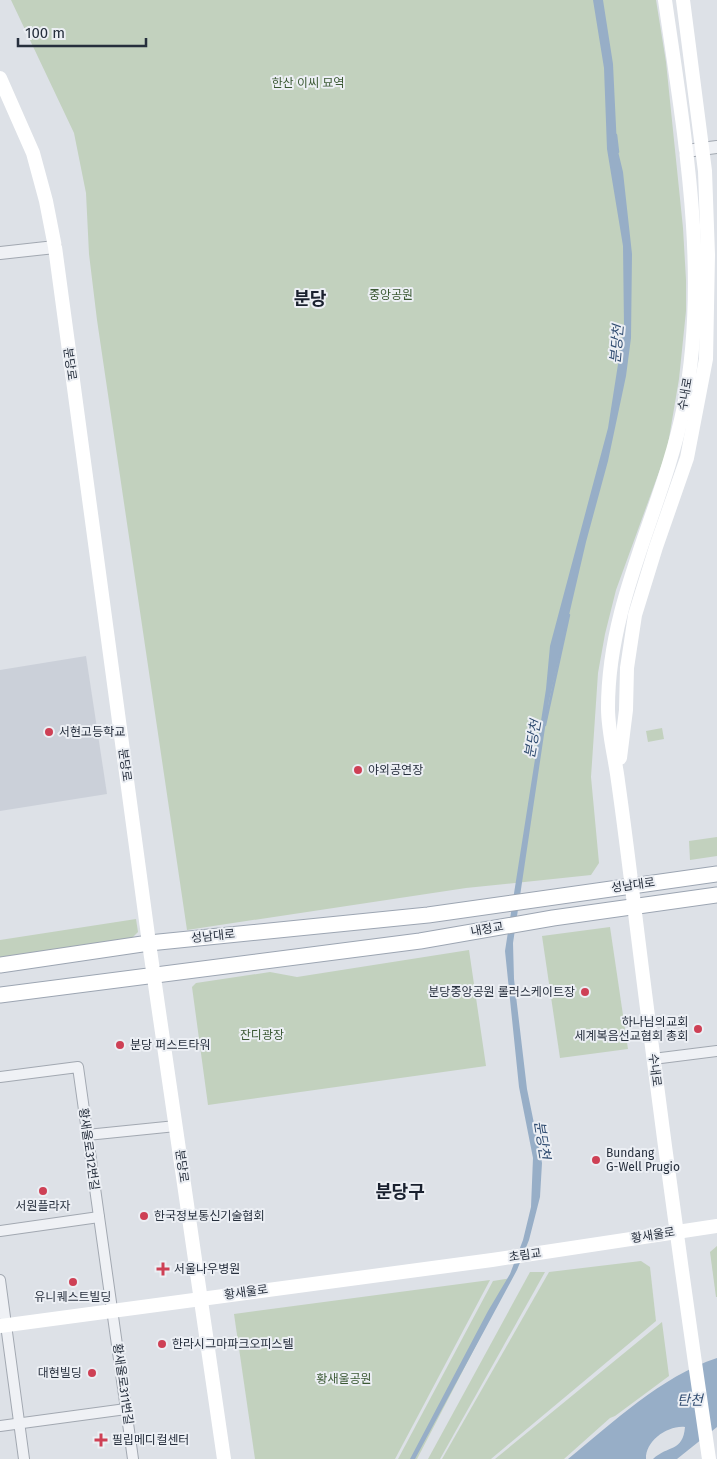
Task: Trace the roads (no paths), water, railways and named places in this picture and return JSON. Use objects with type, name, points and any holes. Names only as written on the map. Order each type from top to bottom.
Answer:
[{"type":"main road","name":"수내로","points":[[666,0],[686,151],[693,252],[691,356],[674,449],[625,593],[613,646],[608,712],[635,906],[676,1231],[709,1459]]},
{"type":"main road","name":"수내로","points":[[618,778],[626,710],[627,668],[635,615],[653,554],[687,458],[706,360],[710,148],[683,0]]},
{"type":"main road","name":"분당로","points":[[0,78],[32,153],[46,201],[55,247],[149,942],[224,1459]]},
{"type":"main road","name":"성남대로","points":[[0,965],[149,942],[428,915],[717,874]]},
{"type":"main road","name":"성남대로","points":[[553,918],[717,895]]},
{"type":"main road","name":"내정교","points":[[154,974],[420,941],[553,918]]},
{"type":"main road","points":[[0,995],[154,974]]},
{"type":"main road","name":"황새울로","points":[[559,1250],[717,1226]]},
{"type":"main road","name":"초림교","points":[[492,1260],[559,1250]]},
{"type":"main road","name":"황새울로","points":[[3,1325],[492,1260]]},
{"type":"street","points":[[686,151],[710,148]]},
{"type":"street","points":[[0,253],[55,247]]},
{"type":"street","points":[[653,1059],[717,1051]]},
{"type":"street","name":"황새울로312번길","points":[[0,1077],[78,1066],[113,1310]]},
{"type":"street","points":[[87,1135],[176,1126]]},
{"type":"street","points":[[0,1231],[99,1217]]},
{"type":"street","points":[[0,1280],[3,1325],[24,1459]]},
{"type":"street","name":"황새울로311번길","points":[[113,1310],[133,1459]]},
{"type":"street","points":[[0,1426],[126,1409]]},
{"type":"water","points":[[593,0],[603,0],[613,64],[617,147],[623,172],[632,254],[631,338],[626,376],[608,461],[586,542],[549,701],[513,943],[514,979],[527,1089],[542,1163],[540,1197],[529,1240],[517,1270],[415,1459],[410,1459],[488,1311],[510,1274],[523,1240],[531,1207],[533,1158],[519,1087],[505,951],[546,689],[550,646],[608,428],[624,326],[623,246],[607,149],[604,68]]},
{"type":"water","name":"탄천","points":[[717,1358],[717,1427],[677,1459],[653,1459],[681,1441],[685,1427],[672,1429],[653,1440],[649,1446],[646,1459],[568,1459],[620,1416],[657,1389],[696,1366]]},
{"type":"waterway","name":"분당천","points":[[616,135],[618,152]]},
{"type":"waterway","name":"분당천","points":[[545,725],[569,615]]},
{"type":"place","name":"서현고등학교","points":[[49,732]]},
{"type":"place","name":"야외공연장","points":[[358,770]]},
{"type":"place","name":"분당중앙공원 롤러스케이트장","points":[[585,992]]},
{"type":"place","name":"하나님의교회 세계복음선교협회 총회","points":[[698,1029]]},
{"type":"place","name":"분당 퍼스트타워","points":[[120,1045]]},
{"type":"place","name":"Bundang G-Well Prugio","points":[[596,1160]]},
{"type":"place","name":"서원플라자","points":[[43,1191]]},
{"type":"place","name":"한국정보통신기술협회","points":[[144,1216]]},
{"type":"place","name":"서울나우병원","points":[[163,1269]]},
{"type":"place","name":"유니퀘스트빌딩","points":[[73,1282]]},
{"type":"place","name":"한라시그마파크오피스텔","points":[[162,1344]]},
{"type":"place","name":"대현빌딩","points":[[92,1373]]},
{"type":"place","name":"필립메디컬센터","points":[[101,1440]]},
{"type":"district","name":"분당","points":[[310,299]]},
{"type":"district","name":"분당구","points":[[400,1192]]},
{"type":"park label","name":"한산 이씨 묘역","points":[[308,83]]},
{"type":"park label","name":"중앙공원","points":[[391,295]]},
{"type":"park label","name":"잔디광장","points":[[262,1035]]},
{"type":"park label","name":"황새울공원","points":[[344,1379]]}]
